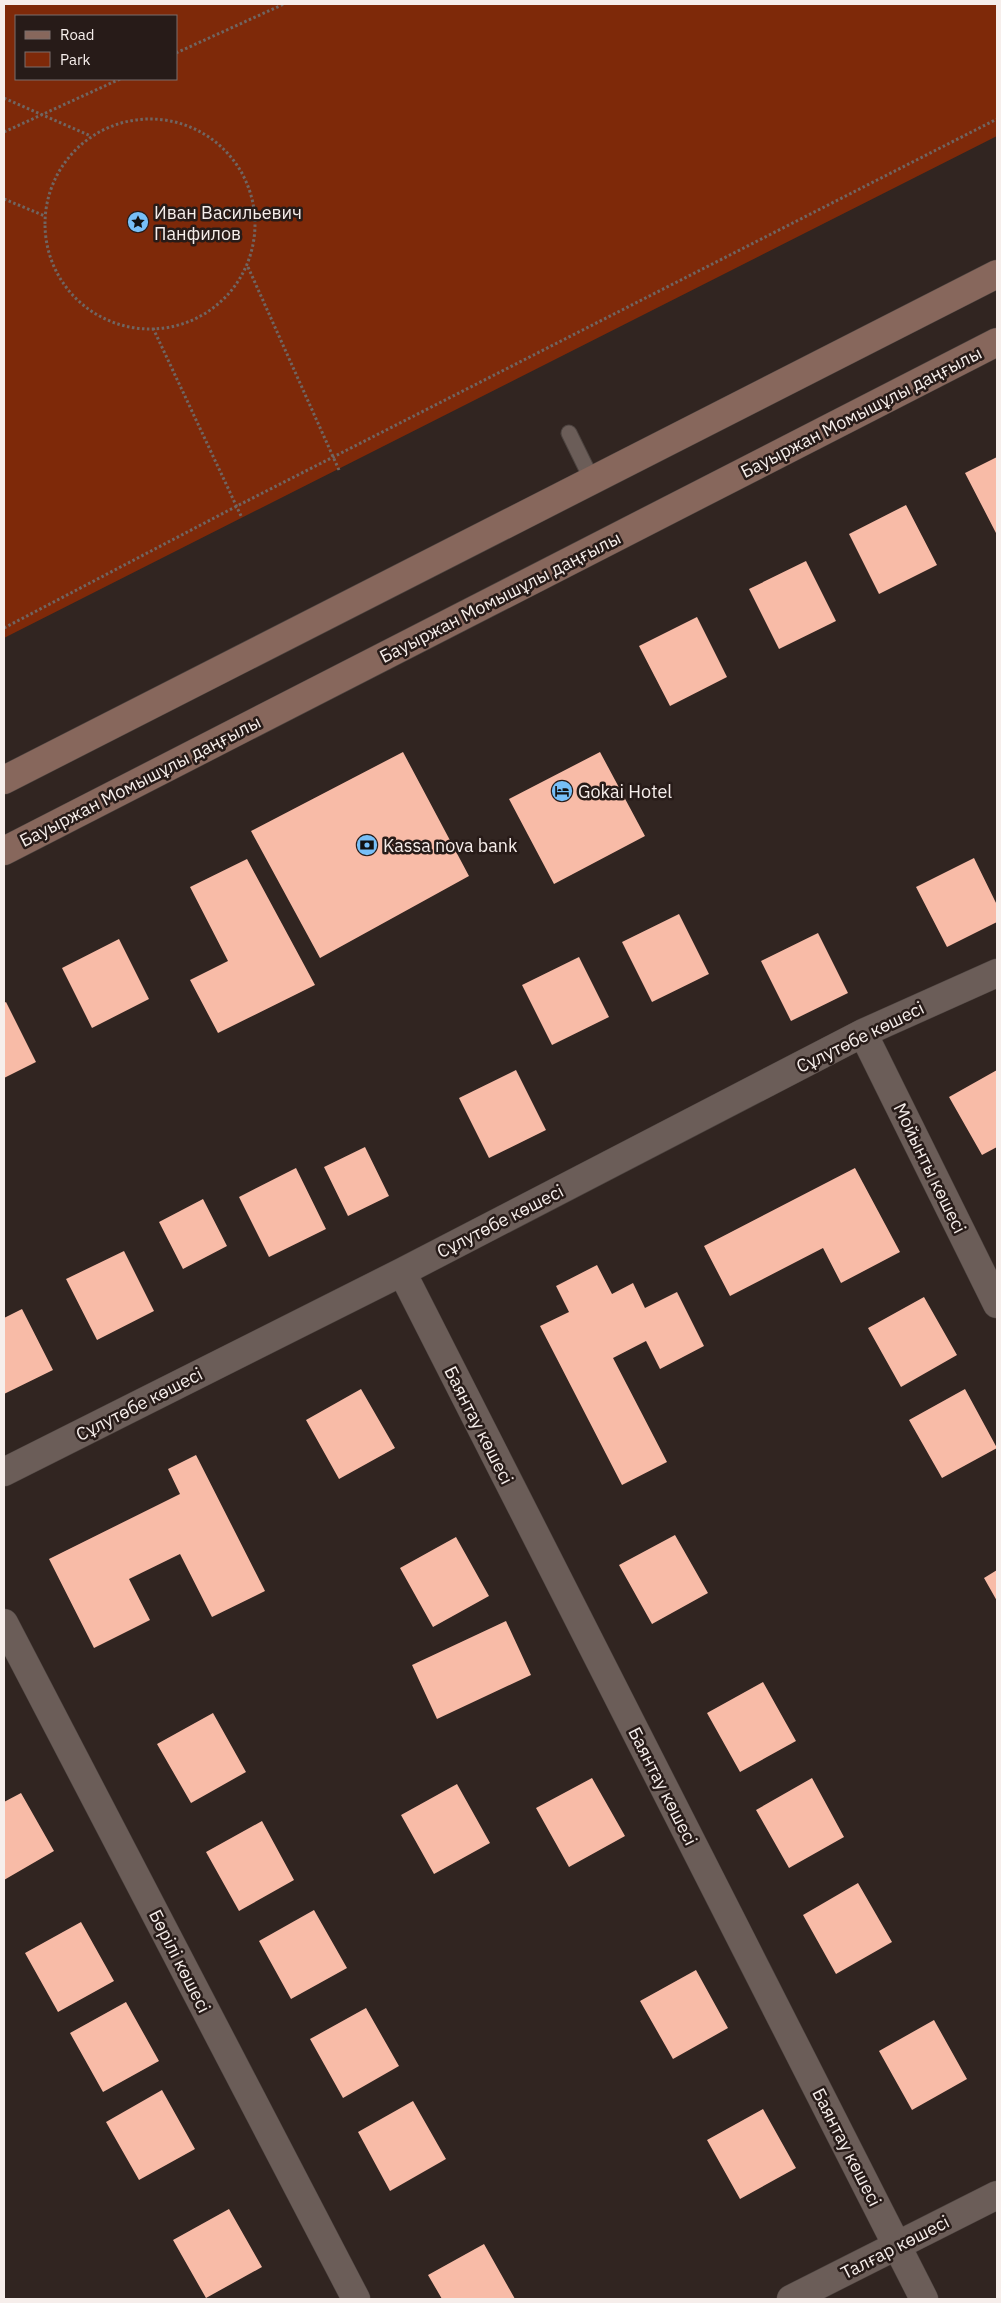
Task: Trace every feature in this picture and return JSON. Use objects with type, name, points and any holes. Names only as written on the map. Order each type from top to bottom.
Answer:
[{"type":"main road","points":[[4,780],[997,274]]},
{"type":"main road","name":"Бауыржан Момышұлы даңғылы","points":[[4,851],[997,342]]},
{"type":"street","name":"Сұлутөбе көшесі","points":[[4,1472],[402,1272],[863,1032],[997,973]]},
{"type":"street","name":"Мойынты көшесі","points":[[863,1032],[997,1304]]},
{"type":"street","name":"Баянтау көшесі","points":[[402,1272],[924,2299]]},
{"type":"street","name":"Бөрілі көшесі","points":[[4,1623],[356,2299]]},
{"type":"street","name":"Талғар көшесі","points":[[791,2299],[898,2247],[997,2195]]},
{"type":"lane","points":[[570,433],[592,480]]},
{"type":"path","points":[[178,52],[284,4]]},
{"type":"path","points":[[4,132],[118,80]]},
{"type":"path","points":[[4,98],[91,136]]},
{"type":"path","points":[[159,118],[191,126],[220,144],[241,169],[254,200],[256,234],[248,266],[230,294],[204,316],[172,328],[136,329],[101,318],[72,295],[52,265],[44,229],[44,216],[49,193],[65,160],[91,136],[125,121],[159,118]]},
{"type":"path","points":[[4,628],[237,506],[997,119]]},
{"type":"path","points":[[4,199],[44,216]]},
{"type":"path","points":[[248,266],[339,470]]},
{"type":"path","points":[[153,328],[242,518]]},
{"type":"green space","points":[[4,4],[997,4],[997,136],[4,638]]},
{"type":"building","points":[[997,457],[997,532],[996,533],[965,473]]},
{"type":"building","points":[[906,505],[937,565],[879,594],[849,534]]},
{"type":"building","points":[[806,561],[836,621],[779,649],[749,589]]},
{"type":"building","points":[[697,617],[727,677],[670,706],[639,646]]},
{"type":"building","points":[[403,752],[469,876],[320,958],[251,831]]},
{"type":"building","points":[[600,752],[645,836],[554,884],[509,799]]},
{"type":"building","points":[[974,858],[997,905],[997,922],[947,947],[916,887]]},
{"type":"building","points":[[247,859],[315,985],[218,1033],[190,980],[228,961],[190,887]]},
{"type":"building","points":[[679,914],[709,974],[652,1002],[622,942]]},
{"type":"building","points":[[818,933],[848,993],[791,1021],[761,961]]},
{"type":"building","points":[[119,939],[149,999],[92,1028],[62,968]]},
{"type":"building","points":[[579,957],[609,1017],[552,1045],[522,985]]},
{"type":"building","points":[[6,1002],[36,1062],[4,1078],[4,1003]]},
{"type":"building","points":[[516,1070],[546,1130],[489,1158],[459,1098]]},
{"type":"building","points":[[997,1070],[997,1147],[982,1155],[949,1097]]},
{"type":"building","points":[[365,1147],[389,1196],[348,1216],[324,1167]]},
{"type":"building","points":[[296,1168],[326,1229],[269,1257],[239,1197]]},
{"type":"building","points":[[855,1168],[900,1252],[841,1283],[823,1248],[730,1296],[704,1246]]},
{"type":"building","points":[[203,1199],[227,1246],[183,1269],[159,1222]]},
{"type":"building","points":[[124,1251],[154,1311],[97,1340],[66,1279]]},
{"type":"building","points":[[597,1265],[612,1294],[633,1283],[645,1308],[677,1292],[704,1346],[660,1369],[646,1341],[613,1358],[667,1462],[622,1485],[540,1326],[569,1312],[556,1286]]},
{"type":"building","points":[[924,1297],[957,1355],[901,1387],[868,1328]]},
{"type":"building","points":[[22,1309],[53,1370],[4,1394],[4,1318]]},
{"type":"building","points":[[361,1389],[395,1448],[339,1479],[306,1420]]},
{"type":"building","points":[[965,1389],[997,1448],[942,1478],[909,1420]]},
{"type":"building","points":[[196,1455],[265,1591],[212,1617],[180,1554],[129,1579],[150,1620],[94,1648],[49,1559],[180,1494],[168,1469]]},
{"type":"building","points":[[675,1535],[708,1593],[652,1624],[619,1565]]},
{"type":"building","points":[[456,1537],[489,1596],[433,1627],[400,1568]]},
{"type":"building","points":[[997,1570],[997,1601],[984,1578]]},
{"type":"building","points":[[506,1621],[531,1675],[437,1719],[412,1665]]},
{"type":"building","points":[[763,1682],[796,1741],[740,1772],[707,1713]]},
{"type":"building","points":[[213,1713],[246,1772],[191,1803],[157,1744]]},
{"type":"building","points":[[592,1778],[625,1836],[569,1867],[536,1808]]},
{"type":"building","points":[[812,1778],[844,1837],[789,1868],[756,1810]]},
{"type":"building","points":[[457,1784],[490,1843],[434,1874],[401,1815]]},
{"type":"building","points":[[21,1793],[54,1851],[4,1880],[4,1802]]},
{"type":"building","points":[[262,1821],[294,1880],[239,1911],[206,1852]]},
{"type":"building","points":[[858,1883],[892,1942],[836,1974],[803,1915]]},
{"type":"building","points":[[314,1910],[347,1968],[291,1999],[259,1941]]},
{"type":"building","points":[[81,1922],[114,1981],[58,2012],[25,1953]]},
{"type":"building","points":[[696,1970],[728,2028],[673,2059],[640,2001]]},
{"type":"building","points":[[126,2002],[159,2061],[103,2092],[70,2033]]},
{"type":"building","points":[[366,2008],[399,2066],[343,2098],[310,2039]]},
{"type":"building","points":[[934,2020],[967,2079],[912,2110],[879,2051]]},
{"type":"building","points":[[162,2090],[195,2149],[139,2180],[106,2122]]},
{"type":"building","points":[[413,2101],[446,2159],[390,2191],[358,2132]]},
{"type":"building","points":[[763,2109],[796,2168],[740,2199],[707,2140]]},
{"type":"building","points":[[229,2209],[262,2267],[206,2298],[173,2240]]},
{"type":"building","points":[[484,2244],[515,2299],[442,2299],[428,2275]]},
{"type":"place","name":"Иван Васильевич Панфилов","points":[[138,222]]},
{"type":"place","name":"Gokai Hotel","points":[[562,791]]},
{"type":"place","name":"Kassa nova bank","points":[[367,845]]}]
